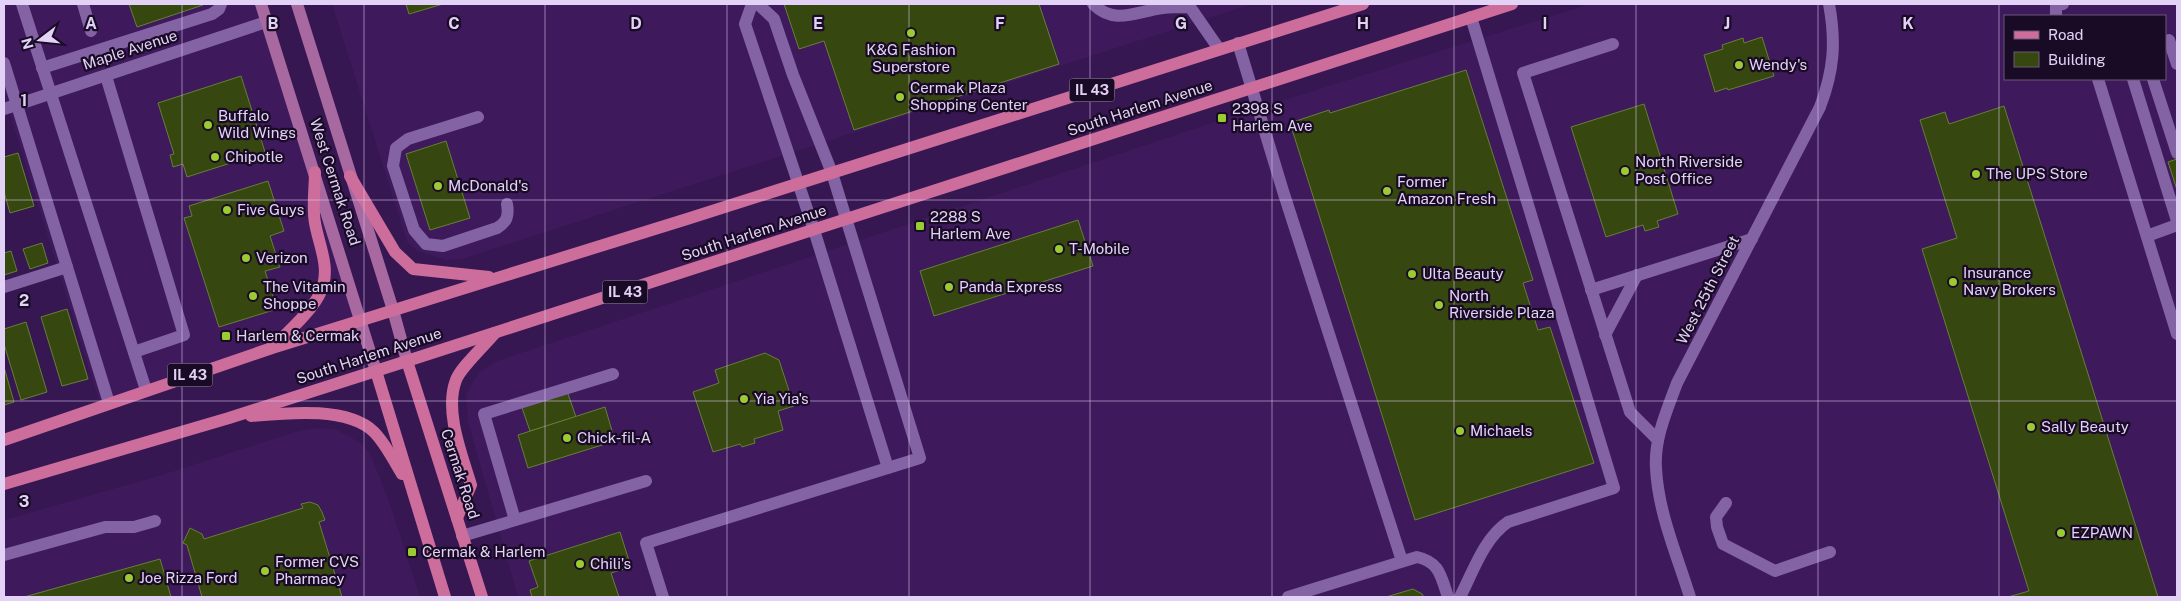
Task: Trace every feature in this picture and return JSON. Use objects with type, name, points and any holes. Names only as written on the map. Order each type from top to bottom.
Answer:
[{"type":"main road","name":"West Cermak Road","points":[[261,4],[376,371]]},
{"type":"main road","name":"West Cermak Road","points":[[297,4],[393,310],[407,361]]},
{"type":"main road","name":"IL 43","points":[[4,440],[272,348],[799,184],[1363,4]]},
{"type":"main road","name":"South Harlem Avenue","points":[[4,484],[229,418],[1512,4]]},
{"type":"main road","points":[[272,348],[303,317],[321,292],[325,270],[321,245],[314,222],[315,172]]},
{"type":"main road","points":[[350,176],[394,252],[413,269],[497,277]]},
{"type":"main road","points":[[457,518],[471,485],[457,439],[452,408],[456,379],[496,332]]},
{"type":"main road","name":"Cermak Road","points":[[407,361],[482,597]]},
{"type":"main road","points":[[376,371],[445,597]]},
{"type":"main road","points":[[229,418],[293,412],[327,414],[358,421],[374,432],[395,462],[413,495]]},
{"type":"street","points":[[22,4],[146,390]]},
{"type":"street","points":[[83,4],[91,31]]},
{"type":"street","points":[[42,68],[212,14],[219,10],[221,4]]},
{"type":"street","points":[[752,4],[745,24],[814,230],[888,468]]},
{"type":"street","points":[[663,597],[646,543],[920,458],[832,173],[793,75],[774,19],[758,4]]},
{"type":"street","points":[[1093,4],[1101,12],[1123,17],[1163,8],[1190,6],[1219,49]]},
{"type":"street","name":"West 25th Street","points":[[1690,597],[1660,502],[1655,466],[1658,440],[1664,416],[1678,383],[1823,100],[1830,79],[1833,56],[1834,32],[1828,4]]},
{"type":"street","points":[[2056,15],[2056,6],[2063,4]]},
{"type":"street","points":[[1460,597],[1489,541],[1499,528],[1522,517],[1614,488],[1470,17]]},
{"type":"street","name":"Maple Avenue","points":[[4,109],[266,22]]},
{"type":"street","points":[[2170,39],[2177,64]]},
{"type":"street","points":[[1238,43],[1402,561]]},
{"type":"street","points":[[1613,44],[1523,73],[1630,412],[1658,440]]},
{"type":"street","points":[[4,63],[109,403]]},
{"type":"street","points":[[106,76],[184,335],[134,352]]},
{"type":"street","points":[[2098,80],[2177,334]]},
{"type":"street","points":[[2133,80],[2177,220]]},
{"type":"street","points":[[2153,80],[2177,153]]},
{"type":"street","points":[[478,117],[408,139],[396,148],[394,166],[414,230],[426,244],[443,246],[497,228],[507,218],[507,204]]},
{"type":"street","points":[[2147,236],[2177,225]]},
{"type":"street","points":[[1591,290],[1752,239]]},
{"type":"street","points":[[4,287],[67,267]]},
{"type":"street","points":[[1605,335],[1637,275]]},
{"type":"street","points":[[515,520],[484,414],[613,374]]},
{"type":"street","points":[[462,536],[646,481]]},
{"type":"street","points":[[1726,503],[1716,517],[1717,528],[1723,544],[1775,571],[1830,552]]},
{"type":"street","points":[[4,555],[105,526],[134,527],[155,521]]},
{"type":"street","points":[[1288,597],[1417,556],[1428,559],[1436,566],[1448,597]]},
{"type":"shaded area","points":[[4,4],[255,4],[353,317],[99,401],[4,95]]},
{"type":"shaded area","name":"Cermak Plaza Shopping Center","points":[[332,4],[1252,4],[462,259],[447,260],[417,251],[407,242]]},
{"type":"shaded area","name":"North Riverside Plaza","points":[[1590,4],[2177,4],[2177,597],[518,597],[468,422],[466,396],[481,371],[497,361],[1227,118]]},
{"type":"shaded area","points":[[316,428],[334,429],[349,436],[363,445],[371,455],[391,507],[420,597],[4,597],[4,520],[165,474],[295,432]]},
{"type":"building","points":[[129,4],[203,4],[203,5],[137,27]]},
{"type":"building","points":[[406,4],[443,4],[409,14]]},
{"type":"building","name":"Cermak Plaza Shopping Center","points":[[784,4],[1039,4],[1059,64],[854,130],[824,41],[799,49]]},
{"type":"building","name":"Wendy's","points":[[1762,37],[1774,76],[1715,92],[1704,55],[1723,49],[1722,45],[1743,38],[1744,43]]},
{"type":"building","name":"North Riverside Plaza","points":[[1466,70],[1533,280],[1523,283],[1538,330],[1550,327],[1594,463],[1415,520],[1290,123],[1329,110],[1330,113]]},
{"type":"building","points":[[241,76],[265,152],[187,177],[183,164],[173,167],[170,155],[174,154],[158,103]]},
{"type":"building","name":"North Riverside Post Office","points":[[1644,104],[1678,214],[1657,221],[1659,227],[1645,231],[1643,225],[1606,237],[1571,127]]},
{"type":"building","points":[[2004,106],[2158,597],[2008,597],[2029,591],[1922,249],[1957,238],[1920,120],[1945,112],[1949,124]]},
{"type":"building","name":"McDonald's","points":[[446,141],[470,218],[430,230],[406,154]]},
{"type":"building","points":[[18,153],[34,206],[10,213],[4,192],[4,157]]},
{"type":"building","points":[[2177,159],[2177,190],[2168,162]]},
{"type":"building","points":[[268,181],[284,231],[270,236],[280,267],[265,271],[277,309],[219,327],[184,218],[192,216],[189,206]]},
{"type":"building","points":[[1078,220],[1093,266],[934,316],[920,271]]},
{"type":"building","points":[[42,243],[48,263],[30,269],[23,249]]},
{"type":"building","points":[[11,251],[17,271],[4,275],[4,253]]},
{"type":"building","points":[[67,309],[88,379],[62,386],[41,317]]},
{"type":"building","points":[[26,322],[47,392],[21,400],[4,344],[4,329]]},
{"type":"building","name":"Yia Yia's","points":[[765,353],[779,360],[794,406],[778,411],[783,430],[754,439],[755,443],[742,447],[740,444],[713,452],[693,392],[719,383],[715,370]]},
{"type":"building","points":[[4,367],[14,402],[4,405]]},
{"type":"building","points":[[567,391],[576,417],[530,431],[521,405]]},
{"type":"building","name":"Chick-fil-A","points":[[605,407],[615,441],[528,468],[518,435]]},
{"type":"building","name":"Former CVS Pharmacy","points":[[310,502],[318,505],[325,520],[319,522],[342,597],[202,597],[187,545],[183,543],[190,528],[202,534],[204,539],[303,508],[301,504]]},
{"type":"building","name":"Chili's","points":[[620,532],[631,567],[611,573],[619,597],[532,597],[530,590],[538,587],[529,561]]},
{"type":"building","name":"Joe Rizza Ford","points":[[160,559],[171,597],[24,597]]},
{"type":"building","points":[[1413,589],[1424,597],[1386,597]]},
{"type":"place","name":"K&G Fashion Superstore","points":[[911,33]]},
{"type":"place","name":"Wendy's","points":[[1739,65]]},
{"type":"place","name":"Cermak Plaza Shopping Center","points":[[900,97]]},
{"type":"place","name":"2398 S Harlem Ave","points":[[1222,118]]},
{"type":"place","name":"Buffalo Wild Wings","points":[[208,125]]},
{"type":"place","name":"Chipotle","points":[[215,157]]},
{"type":"place","name":"North Riverside Post Office","points":[[1625,171]]},
{"type":"place","name":"The UPS Store","points":[[1976,174]]},
{"type":"place","name":"McDonald's","points":[[438,186]]},
{"type":"place","name":"Former Amazon Fresh","points":[[1387,191]]},
{"type":"place","name":"Five Guys","points":[[227,210]]},
{"type":"place","name":"2288 S Harlem Ave","points":[[920,226]]},
{"type":"place","name":"T-Mobile","points":[[1059,249]]},
{"type":"place","name":"Verizon","points":[[246,258]]},
{"type":"place","name":"Ulta Beauty","points":[[1412,274]]},
{"type":"place","name":"Insurance Navy Brokers","points":[[1953,282]]},
{"type":"place","name":"Panda Express","points":[[949,287]]},
{"type":"place","name":"The Vitamin Shoppe","points":[[253,296]]},
{"type":"place","name":"North Riverside Plaza","points":[[1439,305]]},
{"type":"place","name":"Harlem & Cermak","points":[[226,336]]},
{"type":"place","name":"Yia Yia's","points":[[744,399]]},
{"type":"place","name":"Sally Beauty","points":[[2031,427]]},
{"type":"place","name":"Michaels","points":[[1460,431]]},
{"type":"place","name":"Chick-fil-A","points":[[567,438]]},
{"type":"place","name":"EZPAWN","points":[[2061,533]]},
{"type":"place","name":"Cermak & Harlem","points":[[412,552]]},
{"type":"place","name":"Chili's","points":[[580,564]]},
{"type":"place","name":"Former CVS Pharmacy","points":[[265,571]]},
{"type":"place","name":"Joe Rizza Ford","points":[[129,578]]}]
